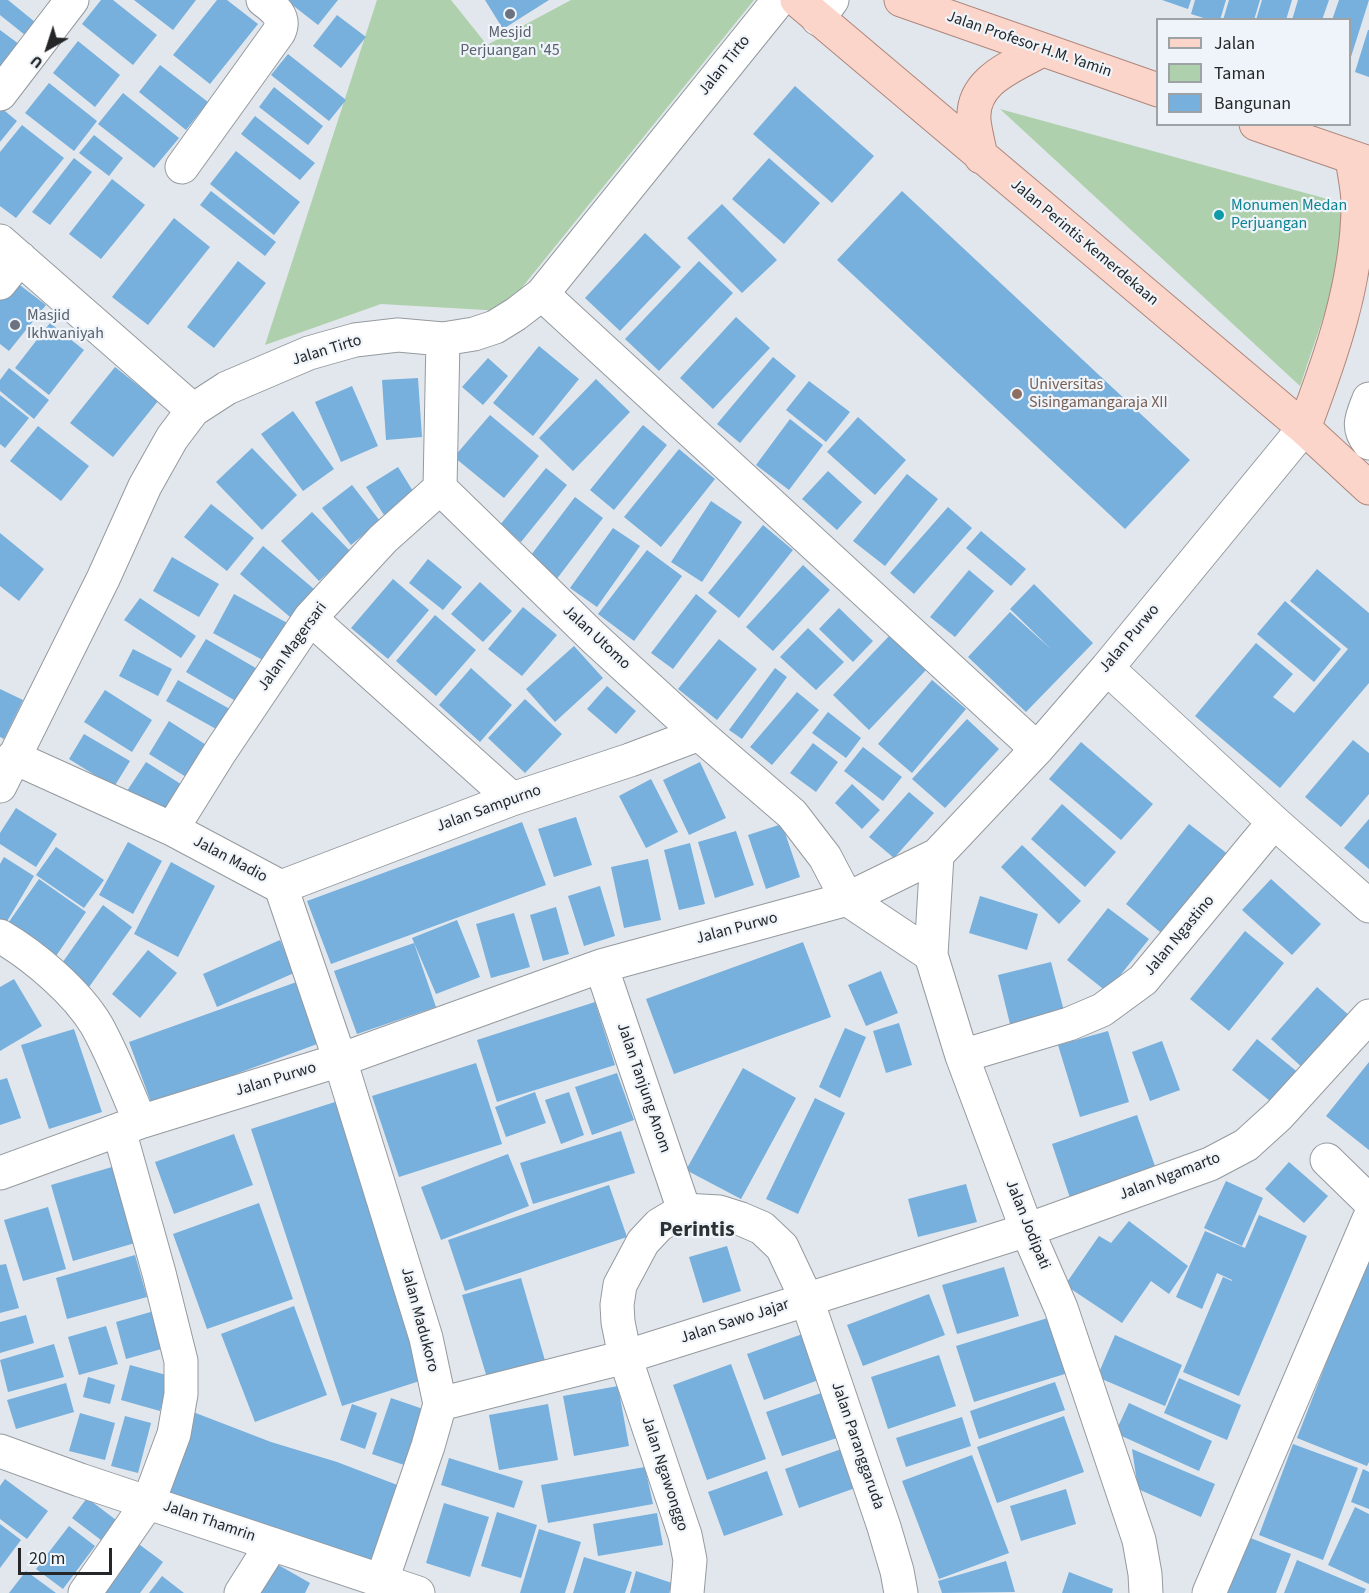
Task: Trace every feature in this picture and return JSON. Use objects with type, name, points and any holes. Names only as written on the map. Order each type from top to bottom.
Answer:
[{"type":"main road","name":"Jalan Profesor H.M. Yamin","points":[[901,0],[1156,89]]},
{"type":"main road","name":"Jalan Perintis Kemerdekaan","points":[[816,6],[981,157],[1304,428],[1369,488]]},
{"type":"main road","points":[[981,157],[974,118],[979,92],[992,78],[1042,50]]},
{"type":"main road","points":[[1262,126],[1361,160],[1356,243],[1346,300],[1329,362],[1304,428]]},
{"type":"street","points":[[0,94],[72,0]]},
{"type":"street","points":[[182,167],[282,26],[281,17],[263,0]]},
{"type":"street","name":"Jalan Tirto","points":[[0,786],[103,579],[145,486],[172,438],[193,410],[227,388],[309,353],[355,339],[398,335],[443,339],[474,334],[495,327],[516,314],[542,294],[779,0]]},
{"type":"street","points":[[0,283],[10,249],[193,410]]},
{"type":"street","points":[[542,294],[1037,749]]},
{"type":"street","points":[[440,488],[443,339]]},
{"type":"street","points":[[1369,399],[1361,419],[1362,434],[1369,443]]},
{"type":"street","name":"Jalan Purwo","points":[[0,1173],[130,1126],[340,1060],[601,966],[847,899],[937,855],[1037,749],[1107,668],[1304,428]]},
{"type":"street","name":"Jalan Magersari","points":[[172,829],[220,752],[310,618],[383,539],[440,488]]},
{"type":"street","name":"Jalan Utomo","points":[[440,488],[593,637],[699,734],[792,814],[825,857],[847,899]]},
{"type":"street","points":[[310,618],[512,799]]},
{"type":"street","points":[[1107,668],[1369,906]]},
{"type":"street","name":"Jalan Sampurno","points":[[281,888],[512,799],[630,760],[699,734]]},
{"type":"street","name":"Jalan Madio","points":[[13,757],[172,829],[281,888],[340,1060]]},
{"type":"street","name":"Jalan Ngastino","points":[[962,1056],[1069,1024],[1102,1010],[1143,980],[1274,822]]},
{"type":"street","name":"Jalan Jodipati","points":[[937,855],[931,955],[962,1056],[1027,1230],[1061,1308],[1139,1540],[1146,1593]]},
{"type":"street","points":[[847,899],[931,955]]},
{"type":"street","points":[[0,936],[51,974],[72,995],[96,1024],[113,1058],[130,1126],[159,1273],[181,1361],[181,1394],[174,1434],[149,1501],[86,1593]]},
{"type":"street","name":"Jalan Tanjung Anom","points":[[601,966],[684,1210]]},
{"type":"street","name":"Jalan Ngamarto","points":[[1027,1230],[1210,1164],[1246,1145],[1279,1115],[1369,1016]]},
{"type":"street","name":"Jalan Madukoro","points":[[340,1060],[426,1338],[440,1404],[382,1580]]},
{"type":"street","points":[[1327,1160],[1369,1201]]},
{"type":"street","points":[[625,1357],[618,1322],[617,1305],[620,1285],[644,1242],[659,1225],[684,1210],[719,1212],[762,1228],[782,1247],[807,1300]]},
{"type":"street","points":[[1209,1593],[1369,1219]]},
{"type":"street","name":"Jalan Sawo Jajar","points":[[440,1404],[625,1357],[1027,1230]]},
{"type":"street","name":"Jalan Paranggaruda","points":[[807,1300],[884,1527],[901,1593]]},
{"type":"street","name":"Jalan Ngawonggo","points":[[625,1357],[685,1535],[690,1560],[687,1593]]},
{"type":"street","name":"Jalan Thamrin","points":[[0,1451],[418,1593]]},
{"type":"street","points":[[241,1593],[272,1544]]},
{"type":"green space","points":[[377,0],[451,0],[487,45],[571,0],[754,0],[503,311],[381,304],[265,345]]},
{"type":"green space","points":[[1000,109],[1360,208],[1300,386]]},
{"type":"building","points":[[0,0],[8,0],[35,22],[25,35],[0,15]]},
{"type":"building","points":[[101,0],[113,0],[157,35],[133,65],[82,24]]},
{"type":"building","points":[[134,0],[196,0],[173,30]]},
{"type":"building","points":[[217,0],[227,0],[258,24],[210,84],[173,55]]},
{"type":"building","points":[[286,0],[338,0],[318,25]]},
{"type":"building","name":"Mesjid Perjuangan '45","points":[[485,0],[549,0],[503,29]]},
{"type":"building","points":[[1162,0],[1191,0],[1188,9]]},
{"type":"building","points":[[1195,0],[1226,0],[1221,18],[1204,18],[1191,14]]},
{"type":"building","points":[[1229,0],[1260,0],[1255,18],[1224,18]]},
{"type":"building","points":[[1262,0],[1292,0],[1287,18],[1257,18]]},
{"type":"building","points":[[1298,0],[1329,0],[1323,18],[1293,18]]},
{"type":"building","points":[[1339,0],[1369,0],[1351,57],[1351,18],[1333,18]]},
{"type":"building","points":[[337,15],[366,37],[341,68],[313,46]]},
{"type":"building","points":[[0,30],[23,47],[0,76]]},
{"type":"building","points":[[1369,30],[1369,77],[1355,72]]},
{"type":"building","points":[[78,41],[120,75],[95,107],[53,73]]},
{"type":"building","points":[[288,54],[346,100],[329,121],[271,75]]},
{"type":"building","points":[[160,65],[208,102],[186,130],[139,92]]},
{"type":"building","points":[[49,83],[97,121],[74,151],[25,113]]},
{"type":"building","points":[[795,86],[874,156],[832,203],[753,134]]},
{"type":"building","points":[[274,87],[323,126],[308,145],[259,107]]},
{"type":"building","points":[[123,93],[179,138],[154,168],[98,124]]},
{"type":"building","points":[[0,107],[17,121],[0,142]]},
{"type":"building","points":[[255,116],[315,163],[300,180],[241,134]]},
{"type":"building","points":[[22,125],[64,158],[16,218],[0,206],[0,152]]},
{"type":"building","points":[[94,135],[123,158],[109,176],[79,153]]},
{"type":"building","points":[[236,151],[300,202],[274,235],[210,184]]},
{"type":"building","points":[[74,158],[92,172],[50,225],[32,212]]},
{"type":"building","points":[[769,158],[820,203],[784,244],[732,199]]},
{"type":"building","points":[[112,179],[145,205],[101,259],[69,234]]},
{"type":"building","points":[[211,191],[276,242],[265,256],[200,205]]},
{"type":"building","points":[[902,191],[1190,460],[1125,529],[837,260]]},
{"type":"building","points":[[722,204],[777,260],[742,293],[687,238]]},
{"type":"building","points":[[174,218],[210,247],[148,325],[112,297]]},
{"type":"building","points":[[645,233],[681,267],[620,331],[585,298]]},
{"type":"building","points":[[238,261],[266,283],[214,348],[187,327]]},
{"type":"building","points":[[699,261],[733,293],[659,371],[625,339]]},
{"type":"building","name":"Masjid Ikhwaniyah","points":[[12,279],[46,305],[9,351],[0,344],[0,294]]},
{"type":"building","points":[[736,317],[770,348],[713,409],[680,378]]},
{"type":"building","points":[[50,323],[84,350],[49,395],[15,368]]},
{"type":"building","points":[[539,346],[579,379],[533,436],[493,403]]},
{"type":"building","points":[[773,357],[796,376],[740,443],[717,424]]},
{"type":"building","points":[[488,358],[508,376],[483,405],[462,387]]},
{"type":"building","points":[[115,367],[158,401],[113,457],[70,423]]},
{"type":"building","points":[[9,368],[49,400],[34,419],[0,391],[0,380]]},
{"type":"building","points":[[418,378],[422,437],[386,440],[382,380]]},
{"type":"building","points":[[596,379],[630,412],[573,471],[539,438]]},
{"type":"building","points":[[809,381],[850,412],[826,442],[786,410]]},
{"type":"building","points":[[352,386],[378,446],[341,462],[315,402]]},
{"type":"building","points":[[0,395],[29,418],[5,448],[0,444]]},
{"type":"building","points":[[293,411],[334,469],[303,491],[261,434]]},
{"type":"building","points":[[490,415],[539,456],[504,498],[454,457]]},
{"type":"building","points":[[858,417],[906,460],[875,495],[827,452]]},
{"type":"building","points":[[790,419],[823,445],[789,490],[756,465]]},
{"type":"building","points":[[643,425],[667,445],[614,510],[590,490]]},
{"type":"building","points":[[38,426],[89,466],[61,501],[10,461]]},
{"type":"building","points":[[252,448],[297,495],[262,530],[216,482]]},
{"type":"building","points":[[679,449],[715,479],[661,547],[624,517]]},
{"type":"building","points":[[398,467],[416,496],[384,515],[366,487]]},
{"type":"building","points":[[546,468],[567,485],[521,542],[500,525]]},
{"type":"building","points":[[828,471],[862,502],[837,530],[802,499]]},
{"type":"building","points":[[907,474],[938,499],[885,566],[853,541]]},
{"type":"building","points":[[352,485],[380,521],[351,545],[322,508]]},
{"type":"building","points":[[575,497],[603,518],[556,580],[528,559]]},
{"type":"building","points":[[711,501],[742,522],[702,582],[671,562]]},
{"type":"building","points":[[211,504],[254,538],[227,571],[184,537]]},
{"type":"building","points":[[948,507],[972,528],[914,594],[890,573]]},
{"type":"building","points":[[312,512],[351,552],[319,581],[281,541]]},
{"type":"building","points":[[763,525],[793,550],[739,618],[708,593]]},
{"type":"building","points":[[613,528],[640,546],[597,607],[570,588]]},
{"type":"building","points":[[981,531],[1026,569],[1011,586],[966,548]]},
{"type":"building","points":[[0,533],[44,569],[19,601],[0,586]]},
{"type":"building","points":[[263,546],[314,589],[290,617],[240,574]]},
{"type":"building","points":[[647,550],[682,576],[634,641],[598,614]]},
{"type":"building","points":[[172,557],[219,584],[199,617],[153,591]]},
{"type":"building","points":[[428,559],[462,587],[443,610],[409,583]]},
{"type":"building","points":[[803,565],[830,590],[773,651],[746,627]]},
{"type":"building","points":[[1317,569],[1369,613],[1369,683],[1280,788],[1195,716],[1256,643],[1293,674],[1273,697],[1294,713],[1348,649],[1290,601]]},
{"type":"building","points":[[969,570],[994,591],[955,637],[930,617]]},
{"type":"building","points":[[393,579],[429,610],[388,659],[351,628]]},
{"type":"building","points":[[480,582],[512,611],[483,642],[451,614]]},
{"type":"building","points":[[1034,584],[1093,643],[1026,712],[968,657],[1010,612],[1052,650],[1010,609]]},
{"type":"building","points":[[234,594],[291,625],[270,664],[213,633]]},
{"type":"building","points":[[696,594],[717,611],[673,669],[651,653]]},
{"type":"building","points":[[140,598],[196,636],[181,658],[124,620]]},
{"type":"building","points":[[1285,601],[1341,649],[1314,682],[1257,634]]},
{"type":"building","points":[[523,607],[557,635],[522,676],[488,649]]},
{"type":"building","points":[[839,608],[873,641],[853,662],[819,629]]},
{"type":"building","points":[[435,615],[476,650],[436,696],[396,661]]},
{"type":"building","points":[[808,628],[844,662],[816,690],[780,657]]},
{"type":"building","points":[[890,635],[926,670],[869,730],[833,695]]},
{"type":"building","points":[[206,639],[266,674],[246,707],[186,672]]},
{"type":"building","points":[[719,639],[757,669],[717,720],[678,689]]},
{"type":"building","points":[[574,646],[603,678],[555,722],[526,689]]},
{"type":"building","points":[[133,649],[172,669],[158,696],[119,676]]},
{"type":"building","points":[[471,668],[512,705],[480,742],[439,705]]},
{"type":"building","points":[[775,668],[787,677],[742,739],[729,730]]},
{"type":"building","points":[[178,680],[237,713],[225,734],[166,701]]},
{"type":"building","points":[[932,680],[966,709],[912,773],[878,744]]},
{"type":"building","points":[[607,686],[636,711],[616,734],[587,709]]},
{"type":"building","points":[[0,689],[23,700],[4,739],[0,737]]},
{"type":"building","points":[[105,690],[152,720],[132,752],[84,722]]},
{"type":"building","points":[[797,692],[819,710],[772,765],[750,747]]},
{"type":"building","points":[[525,699],[562,734],[525,773],[488,738]]},
{"type":"building","points":[[828,712],[861,738],[846,758],[812,733]]},
{"type":"building","points":[[967,719],[999,749],[945,808],[912,779]]},
{"type":"building","points":[[169,721],[211,748],[191,780],[149,754]]},
{"type":"building","points":[[84,734],[130,761],[114,787],[69,759]]},
{"type":"building","points":[[1353,740],[1369,753],[1369,794],[1341,827],[1305,797]]},
{"type":"building","points":[[1081,742],[1153,804],[1121,840],[1049,779]]},
{"type":"building","points":[[813,743],[838,762],[816,792],[790,773]]},
{"type":"building","points":[[863,747],[902,777],[883,801],[844,771]]},
{"type":"building","points":[[146,762],[184,786],[165,816],[127,791]]},
{"type":"building","points":[[700,762],[726,818],[689,835],[663,780]]},
{"type":"building","points":[[651,779],[678,832],[646,848],[619,796]]},
{"type":"building","points":[[852,784],[880,810],[862,829],[835,803]]},
{"type":"building","points":[[909,792],[934,813],[894,858],[869,837]]},
{"type":"building","points":[[1062,804],[1116,852],[1085,887],[1031,839]]},
{"type":"building","points":[[16,808],[57,834],[36,867],[0,844],[0,833]]},
{"type":"building","points":[[576,817],[592,865],[554,877],[538,829]]},
{"type":"building","points":[[1369,819],[1369,869],[1344,848]]},
{"type":"building","points":[[522,822],[546,885],[331,964],[307,901]]},
{"type":"building","points":[[782,824],[800,877],[766,889],[748,835]]},
{"type":"building","points":[[1189,824],[1229,855],[1165,936],[1126,904]]},
{"type":"building","points":[[736,831],[754,885],[715,898],[698,842]]},
{"type":"building","points":[[128,842],[162,861],[133,914],[99,895]]},
{"type":"building","points":[[690,843],[705,904],[679,910],[664,850]]},
{"type":"building","points":[[1022,845],[1081,901],[1059,924],[1001,867]]},
{"type":"building","points":[[56,847],[104,880],[84,908],[36,875]]},
{"type":"building","points":[[4,857],[34,876],[6,923],[0,919],[0,864]]},
{"type":"building","points":[[648,859],[661,920],[624,928],[611,867]]},
{"type":"building","points":[[171,862],[215,886],[178,957],[134,934]]},
{"type":"building","points":[[39,879],[86,912],[54,959],[6,926]]},
{"type":"building","points":[[1271,879],[1321,924],[1292,955],[1242,910]]},
{"type":"building","points":[[600,886],[615,936],[584,946],[568,896]]},
{"type":"building","points":[[980,896],[1038,914],[1027,950],[969,933]]},
{"type":"building","points":[[103,905],[132,927],[89,987],[60,966]]},
{"type":"building","points":[[556,907],[569,954],[543,961],[530,915]]},
{"type":"building","points":[[1108,908],[1149,939],[1107,992],[1067,960]]},
{"type":"building","points":[[514,913],[530,967],[491,978],[476,924]]},
{"type":"building","points":[[457,920],[480,977],[436,994],[412,938]]},
{"type":"building","points":[[1245,931],[1284,963],[1229,1031],[1190,999]]},
{"type":"building","points":[[280,940],[294,973],[217,1007],[203,974]]},
{"type":"building","points":[[803,942],[831,1017],[674,1074],[646,999]]},
{"type":"building","points":[[414,943],[436,1007],[357,1034],[334,971]]},
{"type":"building","points":[[148,950],[177,973],[140,1018],[112,994]]},
{"type":"building","points":[[1051,962],[1064,1011],[1010,1024],[998,975]]},
{"type":"building","points":[[881,971],[898,1013],[866,1026],[848,985]]},
{"type":"building","points":[[14,979],[42,1026],[0,1051],[0,987]]},
{"type":"building","points":[[305,979],[328,1040],[152,1105],[129,1042]]},
{"type":"building","points":[[1317,987],[1351,1017],[1305,1070],[1271,1039]]},
{"type":"building","points":[[595,1002],[615,1065],[497,1102],[477,1040]]},
{"type":"building","points":[[899,1023],[912,1065],[886,1073],[873,1031]]},
{"type":"building","points":[[845,1028],[866,1037],[840,1098],[819,1087]]},
{"type":"building","points":[[74,1029],[102,1112],[49,1129],[21,1045]]},
{"type":"building","points":[[1108,1031],[1129,1102],[1080,1117],[1058,1045]]},
{"type":"building","points":[[1257,1039],[1300,1074],[1275,1105],[1232,1070]]},
{"type":"building","points":[[1162,1041],[1180,1090],[1150,1101],[1132,1052]]},
{"type":"building","points":[[1369,1062],[1369,1150],[1326,1116]]},
{"type":"building","points":[[476,1063],[502,1144],[399,1177],[372,1096]]},
{"type":"building","points":[[743,1068],[796,1098],[741,1199],[686,1170]]},
{"type":"building","points":[[617,1073],[634,1120],[592,1135],[575,1087]]},
{"type":"building","points":[[7,1078],[21,1118],[0,1125],[0,1080]]},
{"type":"building","points":[[535,1092],[546,1123],[506,1137],[495,1107]]},
{"type":"building","points":[[569,1092],[584,1135],[561,1144],[545,1100]]},
{"type":"building","points":[[815,1098],[845,1113],[798,1214],[766,1199]]},
{"type":"building","points":[[338,1101],[429,1378],[342,1406],[251,1129]]},
{"type":"building","points":[[1137,1115],[1156,1169],[1070,1198],[1052,1144]]},
{"type":"building","points":[[621,1131],[635,1173],[533,1204],[520,1163]]},
{"type":"building","points":[[234,1134],[253,1185],[174,1214],[155,1162]]},
{"type":"building","points":[[508,1154],[529,1206],[441,1240],[421,1187]]},
{"type":"building","points":[[1289,1162],[1328,1196],[1304,1223],[1265,1189]]},
{"type":"building","points":[[112,1167],[135,1243],[73,1261],[51,1185]]},
{"type":"building","points":[[1226,1181],[1263,1198],[1242,1246],[1204,1228]]},
{"type":"building","points":[[966,1184],[977,1222],[918,1237],[908,1199]]},
{"type":"building","points":[[609,1185],[627,1237],[465,1291],[448,1240]]},
{"type":"building","points":[[259,1203],[293,1299],[207,1329],[173,1234]]},
{"type":"building","points":[[48,1207],[66,1269],[23,1281],[4,1220]]},
{"type":"building","points":[[1259,1215],[1307,1236],[1239,1396],[1183,1372],[1223,1277],[1232,1280],[1217,1273],[1202,1309],[1176,1297],[1205,1231],[1245,1248]]},
{"type":"building","points":[[1129,1221],[1188,1266],[1169,1294],[1151,1281],[1122,1323],[1065,1285],[1099,1236],[1111,1243]]},
{"type":"building","points":[[727,1246],[741,1291],[703,1303],[689,1257]]},
{"type":"building","points":[[135,1255],[147,1297],[67,1319],[56,1278]]},
{"type":"building","points":[[1367,1258],[1369,1258],[1369,1462],[1367,1466],[1297,1438]]},
{"type":"building","points":[[6,1264],[19,1308],[0,1313],[0,1265]]},
{"type":"building","points":[[1004,1267],[1019,1316],[957,1334],[942,1285]]},
{"type":"building","points":[[521,1278],[546,1364],[488,1381],[462,1295]]},
{"type":"building","points":[[929,1294],[945,1335],[863,1366],[847,1325]]},
{"type":"building","points":[[294,1306],[327,1395],[255,1422],[221,1334]]},
{"type":"building","points":[[154,1311],[165,1348],[126,1359],[116,1322]]},
{"type":"building","points":[[26,1315],[34,1343],[0,1353],[0,1322]]},
{"type":"building","points":[[1051,1317],[1068,1373],[974,1402],[956,1346]]},
{"type":"building","points":[[106,1326],[118,1364],[79,1375],[68,1337]]},
{"type":"building","points":[[808,1332],[824,1378],[764,1400],[747,1354]]},
{"type":"building","points":[[1115,1335],[1182,1365],[1165,1406],[1097,1377]]},
{"type":"building","points":[[54,1344],[64,1377],[8,1392],[0,1360]]},
{"type":"building","points":[[939,1355],[956,1406],[888,1429],[871,1377]]},
{"type":"building","points":[[731,1364],[766,1459],[707,1480],[673,1385]]},
{"type":"building","points":[[130,1365],[170,1376],[160,1411],[121,1400]]},
{"type":"building","points":[[88,1377],[115,1385],[110,1404],[83,1397]]},
{"type":"building","points":[[1179,1378],[1241,1405],[1227,1440],[1164,1413]]},
{"type":"building","points":[[1055,1382],[1065,1410],[979,1439],[970,1411]]},
{"type":"building","points":[[66,1383],[74,1412],[16,1429],[7,1400]]},
{"type":"building","points":[[618,1386],[629,1446],[574,1456],[563,1396]]},
{"type":"building","points":[[827,1391],[843,1436],[782,1456],[766,1412]]},
{"type":"building","points":[[391,1398],[426,1410],[407,1466],[372,1454]]},
{"type":"building","points":[[1129,1403],[1212,1441],[1199,1471],[1115,1433]]},
{"type":"building","points":[[352,1404],[377,1413],[365,1449],[340,1440]]},
{"type":"building","points":[[548,1404],[558,1460],[499,1470],[489,1415]]},
{"type":"building","points":[[193,1412],[271,1442],[337,1462],[400,1486],[368,1570],[161,1496]]},
{"type":"building","points":[[80,1413],[115,1423],[105,1460],[69,1451]]},
{"type":"building","points":[[125,1416],[151,1423],[138,1473],[111,1466]]},
{"type":"building","points":[[1064,1416],[1084,1472],[997,1503],[977,1447]]},
{"type":"building","points":[[962,1417],[971,1446],[906,1467],[896,1438]]},
{"type":"building","points":[[1293,1444],[1358,1468],[1323,1560],[1259,1535]]},
{"type":"building","points":[[847,1447],[861,1486],[799,1508],[785,1469]]},
{"type":"building","points":[[1132,1449],[1215,1484],[1201,1517],[1138,1489]]},
{"type":"building","points":[[972,1455],[1009,1553],[939,1579],[902,1481]]},
{"type":"building","points":[[449,1458],[523,1481],[514,1508],[441,1485]]},
{"type":"building","points":[[645,1467],[653,1504],[548,1523],[541,1485]]},
{"type":"building","points":[[1363,1469],[1369,1472],[1369,1509],[1351,1502]]},
{"type":"building","points":[[767,1471],[783,1515],[724,1536],[708,1492]]},
{"type":"building","points":[[5,1479],[48,1511],[27,1539],[0,1519],[0,1486]]},
{"type":"building","points":[[1066,1489],[1076,1524],[1021,1541],[1010,1506]]},
{"type":"building","points":[[87,1498],[116,1520],[101,1540],[72,1518]]},
{"type":"building","points":[[444,1503],[489,1517],[470,1577],[426,1563]]},
{"type":"building","points":[[1355,1507],[1369,1514],[1369,1584],[1328,1565]]},
{"type":"building","points":[[497,1512],[537,1525],[521,1578],[481,1566]]},
{"type":"building","points":[[657,1513],[663,1545],[598,1556],[593,1524]]},
{"type":"building","points":[[0,1524],[21,1540],[0,1568]]},
{"type":"building","points":[[69,1526],[95,1546],[63,1589],[36,1569]]},
{"type":"building","points":[[539,1529],[581,1542],[565,1593],[520,1593]]},
{"type":"building","points":[[1248,1537],[1291,1554],[1276,1593],[1227,1593]]},
{"type":"building","points":[[136,1542],[163,1562],[140,1593],[97,1593]]},
{"type":"building","points":[[584,1557],[632,1572],[625,1593],[573,1593]]},
{"type":"building","points":[[1297,1560],[1366,1589],[1364,1593],[1284,1593]]},
{"type":"building","points":[[1006,1561],[1015,1592],[942,1593],[938,1581]]},
{"type":"building","points":[[275,1563],[310,1583],[305,1593],[257,1593]]},
{"type":"building","points":[[26,1571],[56,1593],[9,1593]]},
{"type":"building","points":[[636,1571],[672,1583],[669,1593],[630,1593]]},
{"type":"building","points":[[1069,1572],[1113,1589],[1112,1593],[1062,1593]]},
{"type":"building","points":[[162,1576],[184,1593],[149,1593]]},
{"type":"place","name":"Mesjid Perjuangan '45","points":[[510,14]]},
{"type":"place","name":"Monumen Medan Perjuangan","points":[[1219,215]]},
{"type":"place","name":"Masjid Ikhwaniyah","points":[[15,325]]},
{"type":"place","name":"Universitas Sisingamangaraja XII","points":[[1017,394]]},
{"type":"district","name":"Perintis","points":[[697,1231]]}]
